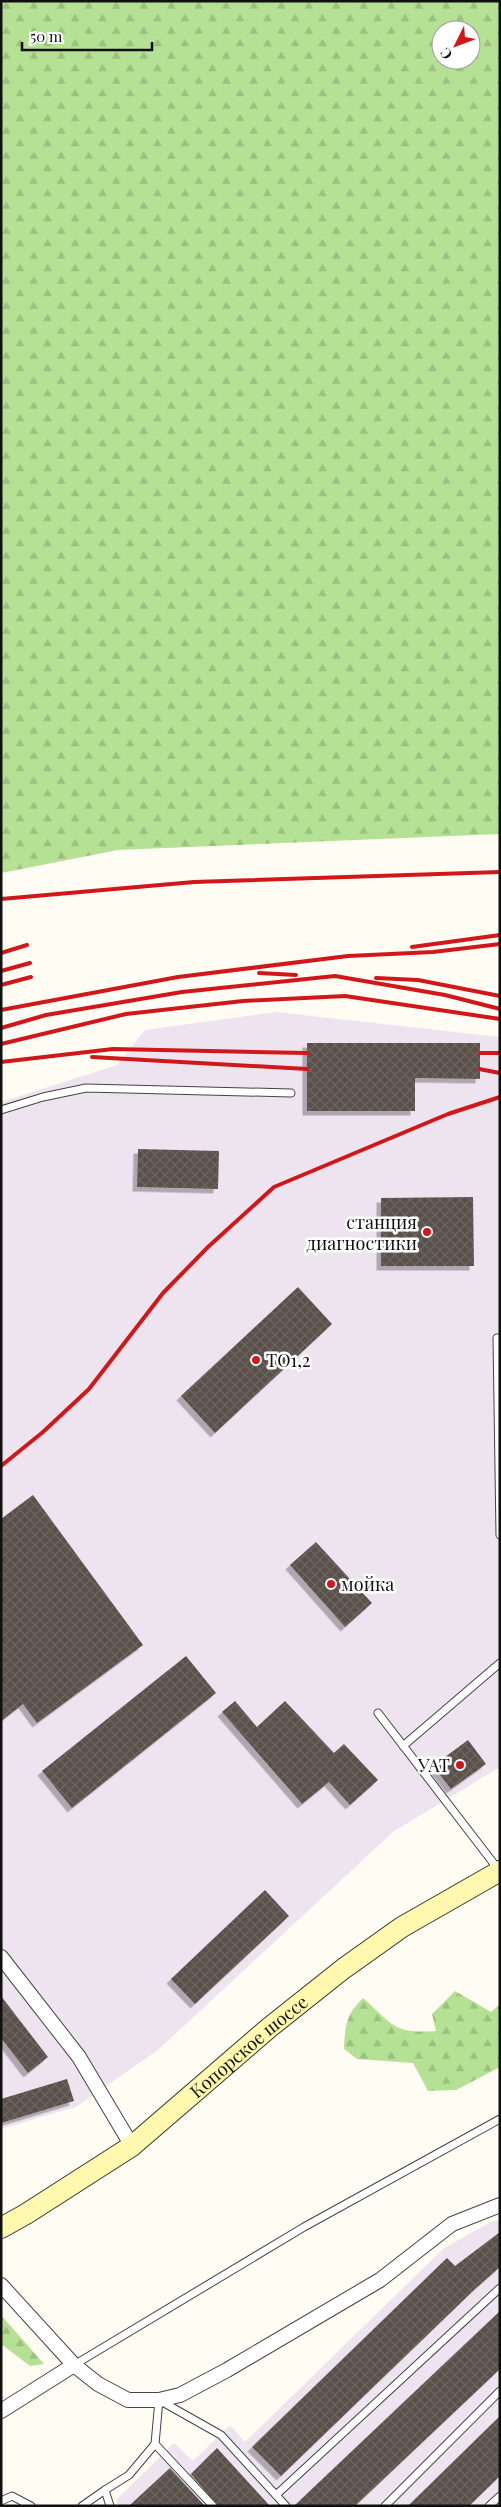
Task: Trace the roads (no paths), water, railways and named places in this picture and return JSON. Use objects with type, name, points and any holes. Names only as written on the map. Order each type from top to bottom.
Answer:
[{"type":"main road","name":"Копорское шоссе","points":[[1,2228],[132,2146],[270,2027],[343,1969],[402,1927],[500,1871]]},
{"type":"street","points":[[1,1957],[79,2057],[132,2146]]},
{"type":"street","points":[[1,2285],[74,2365],[98,2384],[128,2400],[159,2400],[180,2395],[235,2365],[380,2280],[452,2224],[500,2205]]},
{"type":"street","points":[[1,2411],[74,2365]]},
{"type":"lane","points":[[1,1110],[43,1097],[86,1088],[291,1093]]},
{"type":"lane","points":[[500,1338],[498,1338],[500,1535]]},
{"type":"lane","points":[[403,1746],[500,1662]]},
{"type":"lane","points":[[378,1713],[500,1871]]},
{"type":"lane","points":[[74,2365],[304,2227],[500,2120]]},
{"type":"lane","points":[[276,2495],[500,2288]]},
{"type":"lane","points":[[385,2506],[500,2391]]},
{"type":"lane","points":[[82,2506],[129,2475],[155,2444],[159,2400],[222,2435],[286,2506]]},
{"type":"lane","points":[[155,2444],[213,2506]]},
{"type":"lane","points":[[105,2490],[110,2506]]},
{"type":"lane","points":[[1,2501],[12,2496],[31,2506]]},
{"type":"lane","points":[[489,2506],[500,2496]]},
{"type":"railway","points":[[1,899],[194,882],[500,872]]},
{"type":"railway","points":[[412,947],[500,935]]},
{"type":"railway","points":[[1,1010],[178,977],[348,956],[433,952],[500,944]]},
{"type":"railway","points":[[1,953],[27,945]]},
{"type":"railway","points":[[1,971],[30,963]]},
{"type":"railway","points":[[259,973],[296,975]]},
{"type":"railway","points":[[1,1028],[46,1015],[182,992],[335,976],[445,995],[500,1009]]},
{"type":"railway","points":[[1,985],[31,977]]},
{"type":"railway","points":[[376,978],[418,980],[500,996]]},
{"type":"railway","points":[[1,1044],[126,1014],[243,1001],[345,996],[500,1019]]},
{"type":"railway","points":[[1,1062],[113,1049],[307,1053]]},
{"type":"railway","points":[[480,1053],[500,1053]]},
{"type":"railway","points":[[92,1057],[307,1069]]},
{"type":"railway","points":[[479,1069],[500,1073]]},
{"type":"railway","points":[[1,1466],[43,1432],[89,1389],[163,1293],[208,1247],[274,1187],[448,1114],[500,1097]]},
{"type":"place","name":"станция диагностики","points":[[427,1232]]},
{"type":"place","name":"ТО1,2","points":[[256,1360]]},
{"type":"place","name":"мойка","points":[[331,1584]]},
{"type":"place","name":"УАТ","points":[[460,1765]]}]
